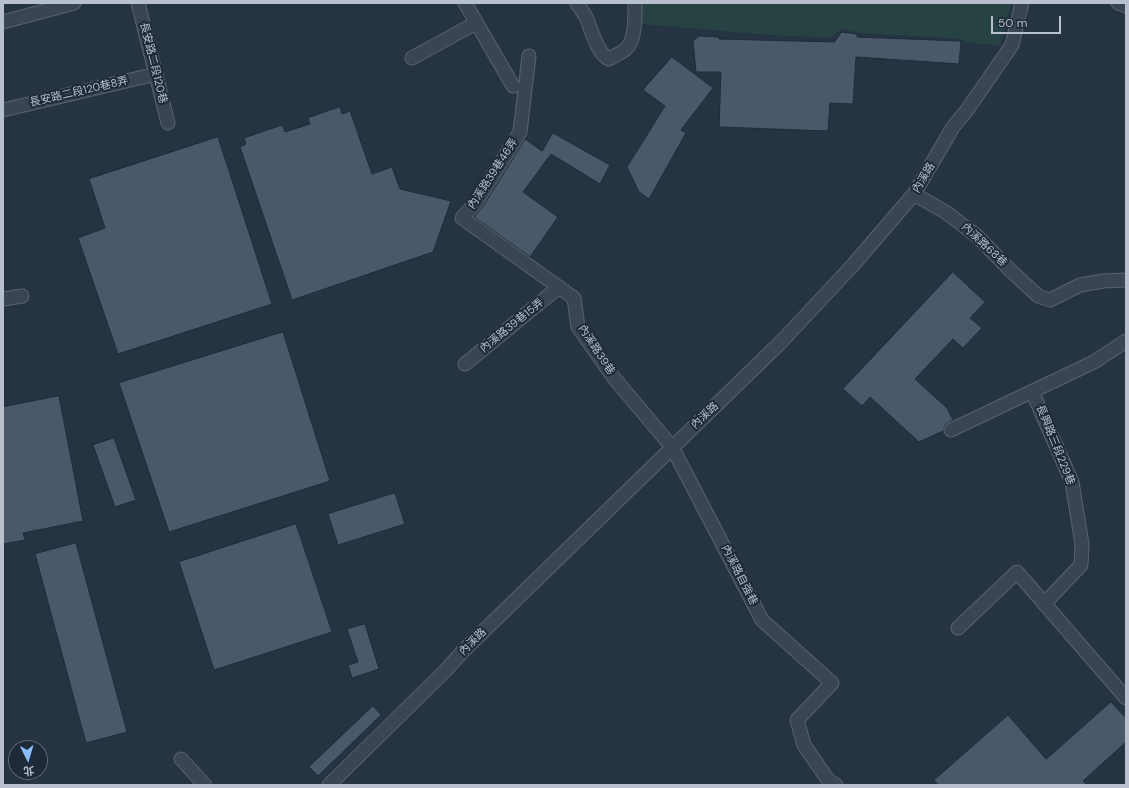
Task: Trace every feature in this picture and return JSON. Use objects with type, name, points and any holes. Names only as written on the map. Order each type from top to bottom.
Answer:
[{"type":"street","points":[[3,22],[74,3]]},
{"type":"street","name":"長安路二段120巷","points":[[138,3],[168,123]]},
{"type":"street","points":[[465,3],[512,86]]},
{"type":"street","points":[[577,3],[586,17],[602,52],[605,57],[609,59],[625,50],[631,43],[635,3]]},
{"type":"street","name":"內溪路","points":[[329,785],[445,671],[463,651],[781,342],[853,264],[914,194],[952,127],[966,110],[1012,45],[1022,3]]},
{"type":"street","points":[[1118,3],[1126,6]]},
{"type":"street","points":[[412,58],[476,23]]},
{"type":"street","name":"內溪路39巷46弄","points":[[462,218],[475,204],[520,132],[529,56]]},
{"type":"street","name":"長安路二段120巷8弄","points":[[3,110],[156,74]]},
{"type":"street","name":"內溪路68巷","points":[[914,194],[947,213],[977,236],[1038,296],[1050,300],[1080,285],[1103,281],[1126,280]]},
{"type":"street","name":"內溪路39巷","points":[[462,218],[574,298],[578,327],[614,378],[672,447]]},
{"type":"street","name":"內溪路39巷15弄","points":[[465,364],[559,287]]},
{"type":"street","points":[[3,299],[22,296]]},
{"type":"street","points":[[951,430],[1094,362],[1126,341]]},
{"type":"street","name":"長興路三段229巷","points":[[1032,391],[1072,482],[1082,544],[1080,566],[1044,604]]},
{"type":"street","name":"內溪路自強巷","points":[[672,447],[762,620],[832,683],[797,720],[804,745],[828,780],[836,785]]},
{"type":"street","points":[[958,628],[1017,572],[1126,698]]},
{"type":"street","points":[[181,759],[205,785]]},
{"type":"green space","points":[[642,3],[1011,3],[1000,46],[964,42],[962,39],[860,33],[841,29],[831,38],[769,35],[642,24]]},
{"type":"building","points":[[842,32],[857,34],[857,37],[961,41],[959,64],[856,57],[853,104],[830,103],[828,131],[719,127],[721,72],[696,72],[693,41],[699,36],[719,37],[719,39],[834,42]]},
{"type":"building","points":[[672,57],[713,88],[681,130],[686,133],[649,199],[639,192],[627,167],[665,106],[643,90]]},
{"type":"building","points":[[340,107],[342,114],[350,111],[372,174],[392,167],[400,189],[451,201],[433,252],[292,300],[240,147],[246,144],[244,138],[282,125],[285,132],[310,124],[308,118]]},
{"type":"building","points":[[553,133],[610,165],[600,184],[551,154],[523,192],[558,217],[530,257],[474,217],[482,208],[525,139],[542,151]]},
{"type":"building","points":[[218,137],[272,304],[118,354],[78,238],[105,228],[89,179]]},
{"type":"building","points":[[953,272],[985,302],[970,318],[982,328],[963,348],[953,339],[915,379],[947,408],[953,420],[945,425],[943,431],[919,442],[870,397],[862,406],[843,389]]},
{"type":"building","points":[[283,332],[330,481],[169,532],[119,383]]},
{"type":"building","points":[[59,396],[83,521],[23,533],[25,540],[3,544],[3,407]]},
{"type":"building","points":[[114,438],[136,500],[115,507],[93,445]]},
{"type":"building","points":[[395,493],[405,524],[338,545],[328,514]]},
{"type":"building","points":[[296,524],[332,632],[214,670],[179,562]]},
{"type":"building","points":[[76,543],[127,732],[86,743],[35,554]]},
{"type":"building","points":[[365,624],[379,669],[352,678],[348,665],[358,662],[347,629]]},
{"type":"building","points":[[1111,702],[1126,718],[1126,742],[1083,781],[1087,785],[938,785],[934,780],[1008,715],[1046,759]]},
{"type":"building","points":[[373,706],[381,715],[318,776],[309,767]]}]
